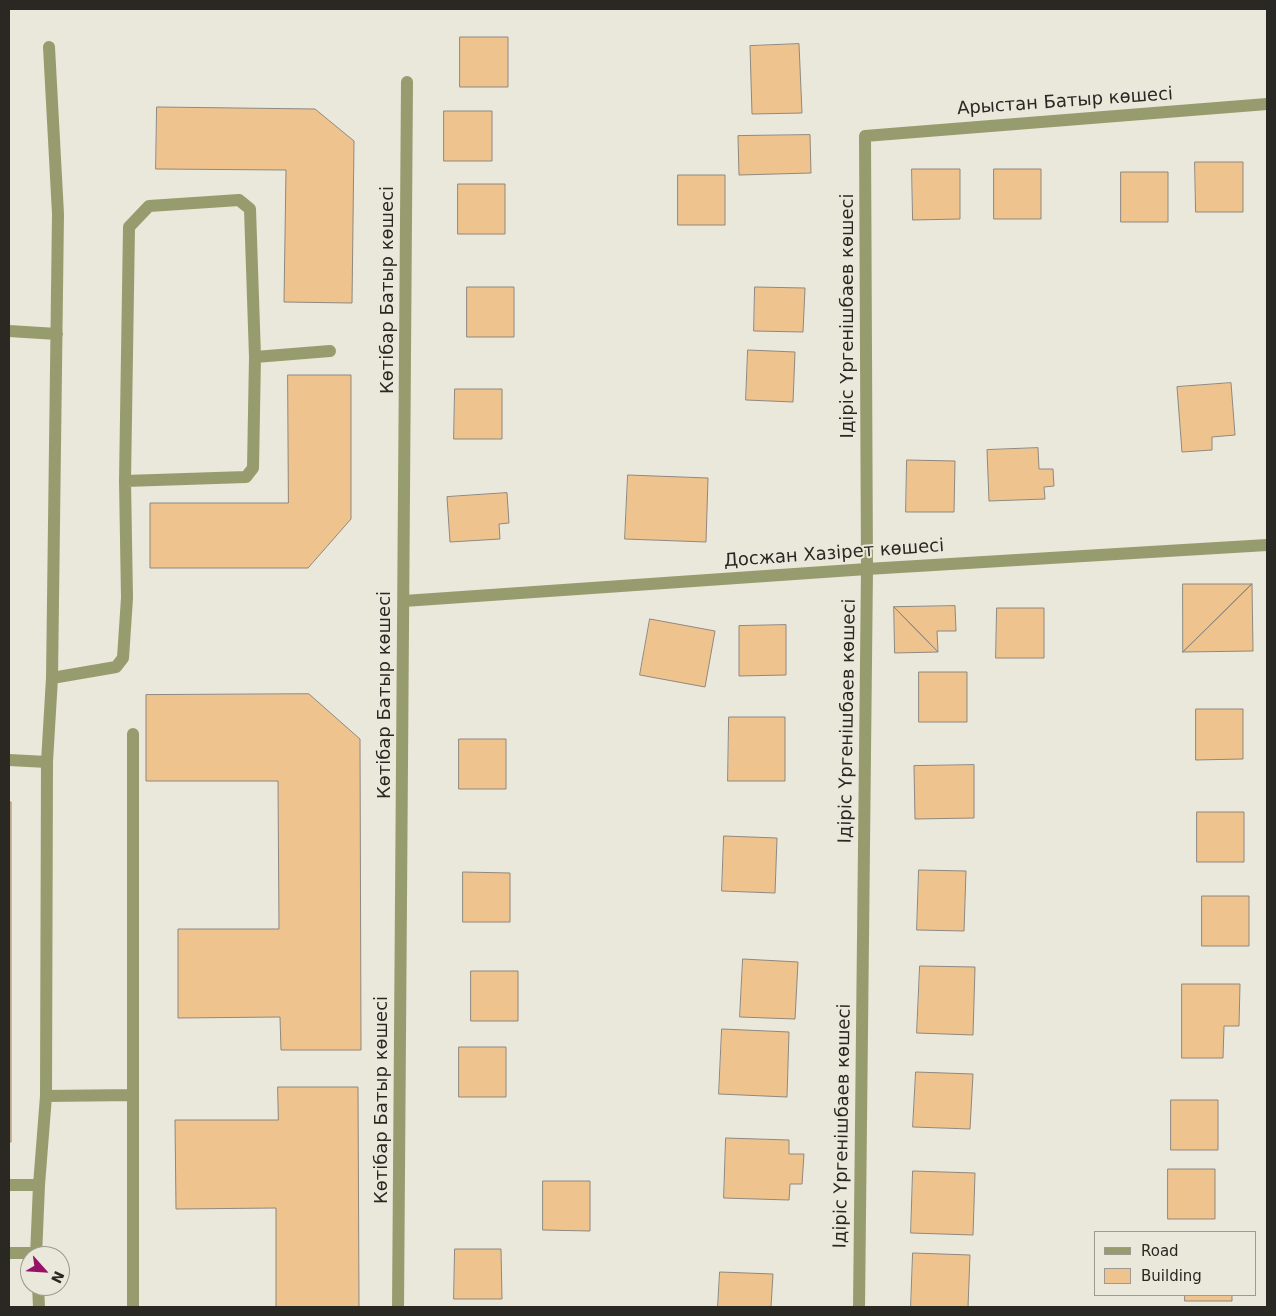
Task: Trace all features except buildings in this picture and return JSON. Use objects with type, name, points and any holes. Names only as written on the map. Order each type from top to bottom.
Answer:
[{"type":"street","points":[[36,1246],[46,1096],[47,762],[52,678],[57,334],[58,214],[49,47]]},
{"type":"street","name":"Көтібар Батыр көшесі","points":[[398,1307],[407,82]]},
{"type":"street","name":"Арыстан Батыр көшесі","points":[[865,136],[1267,104]]},
{"type":"street","name":"Ідіріс Үргенішбаев көшесі","points":[[859,1307],[867,569],[865,136]]},
{"type":"street","points":[[52,678],[116,667],[123,658],[127,598],[125,482],[129,227],[149,206],[239,200],[250,209],[254,357],[253,468],[246,477],[125,482]]},
{"type":"street","points":[[9,330],[57,334]]},
{"type":"street","points":[[254,357],[330,351]]},
{"type":"street","name":"Досжан Хазірет көшесі","points":[[404,601],[867,569],[1267,545]]},
{"type":"street","points":[[133,734],[133,1307]]},
{"type":"street","points":[[9,760],[47,762]]},
{"type":"street","points":[[46,1096],[133,1095]]},
{"type":"street","points":[[9,1185],[39,1185]]}]
